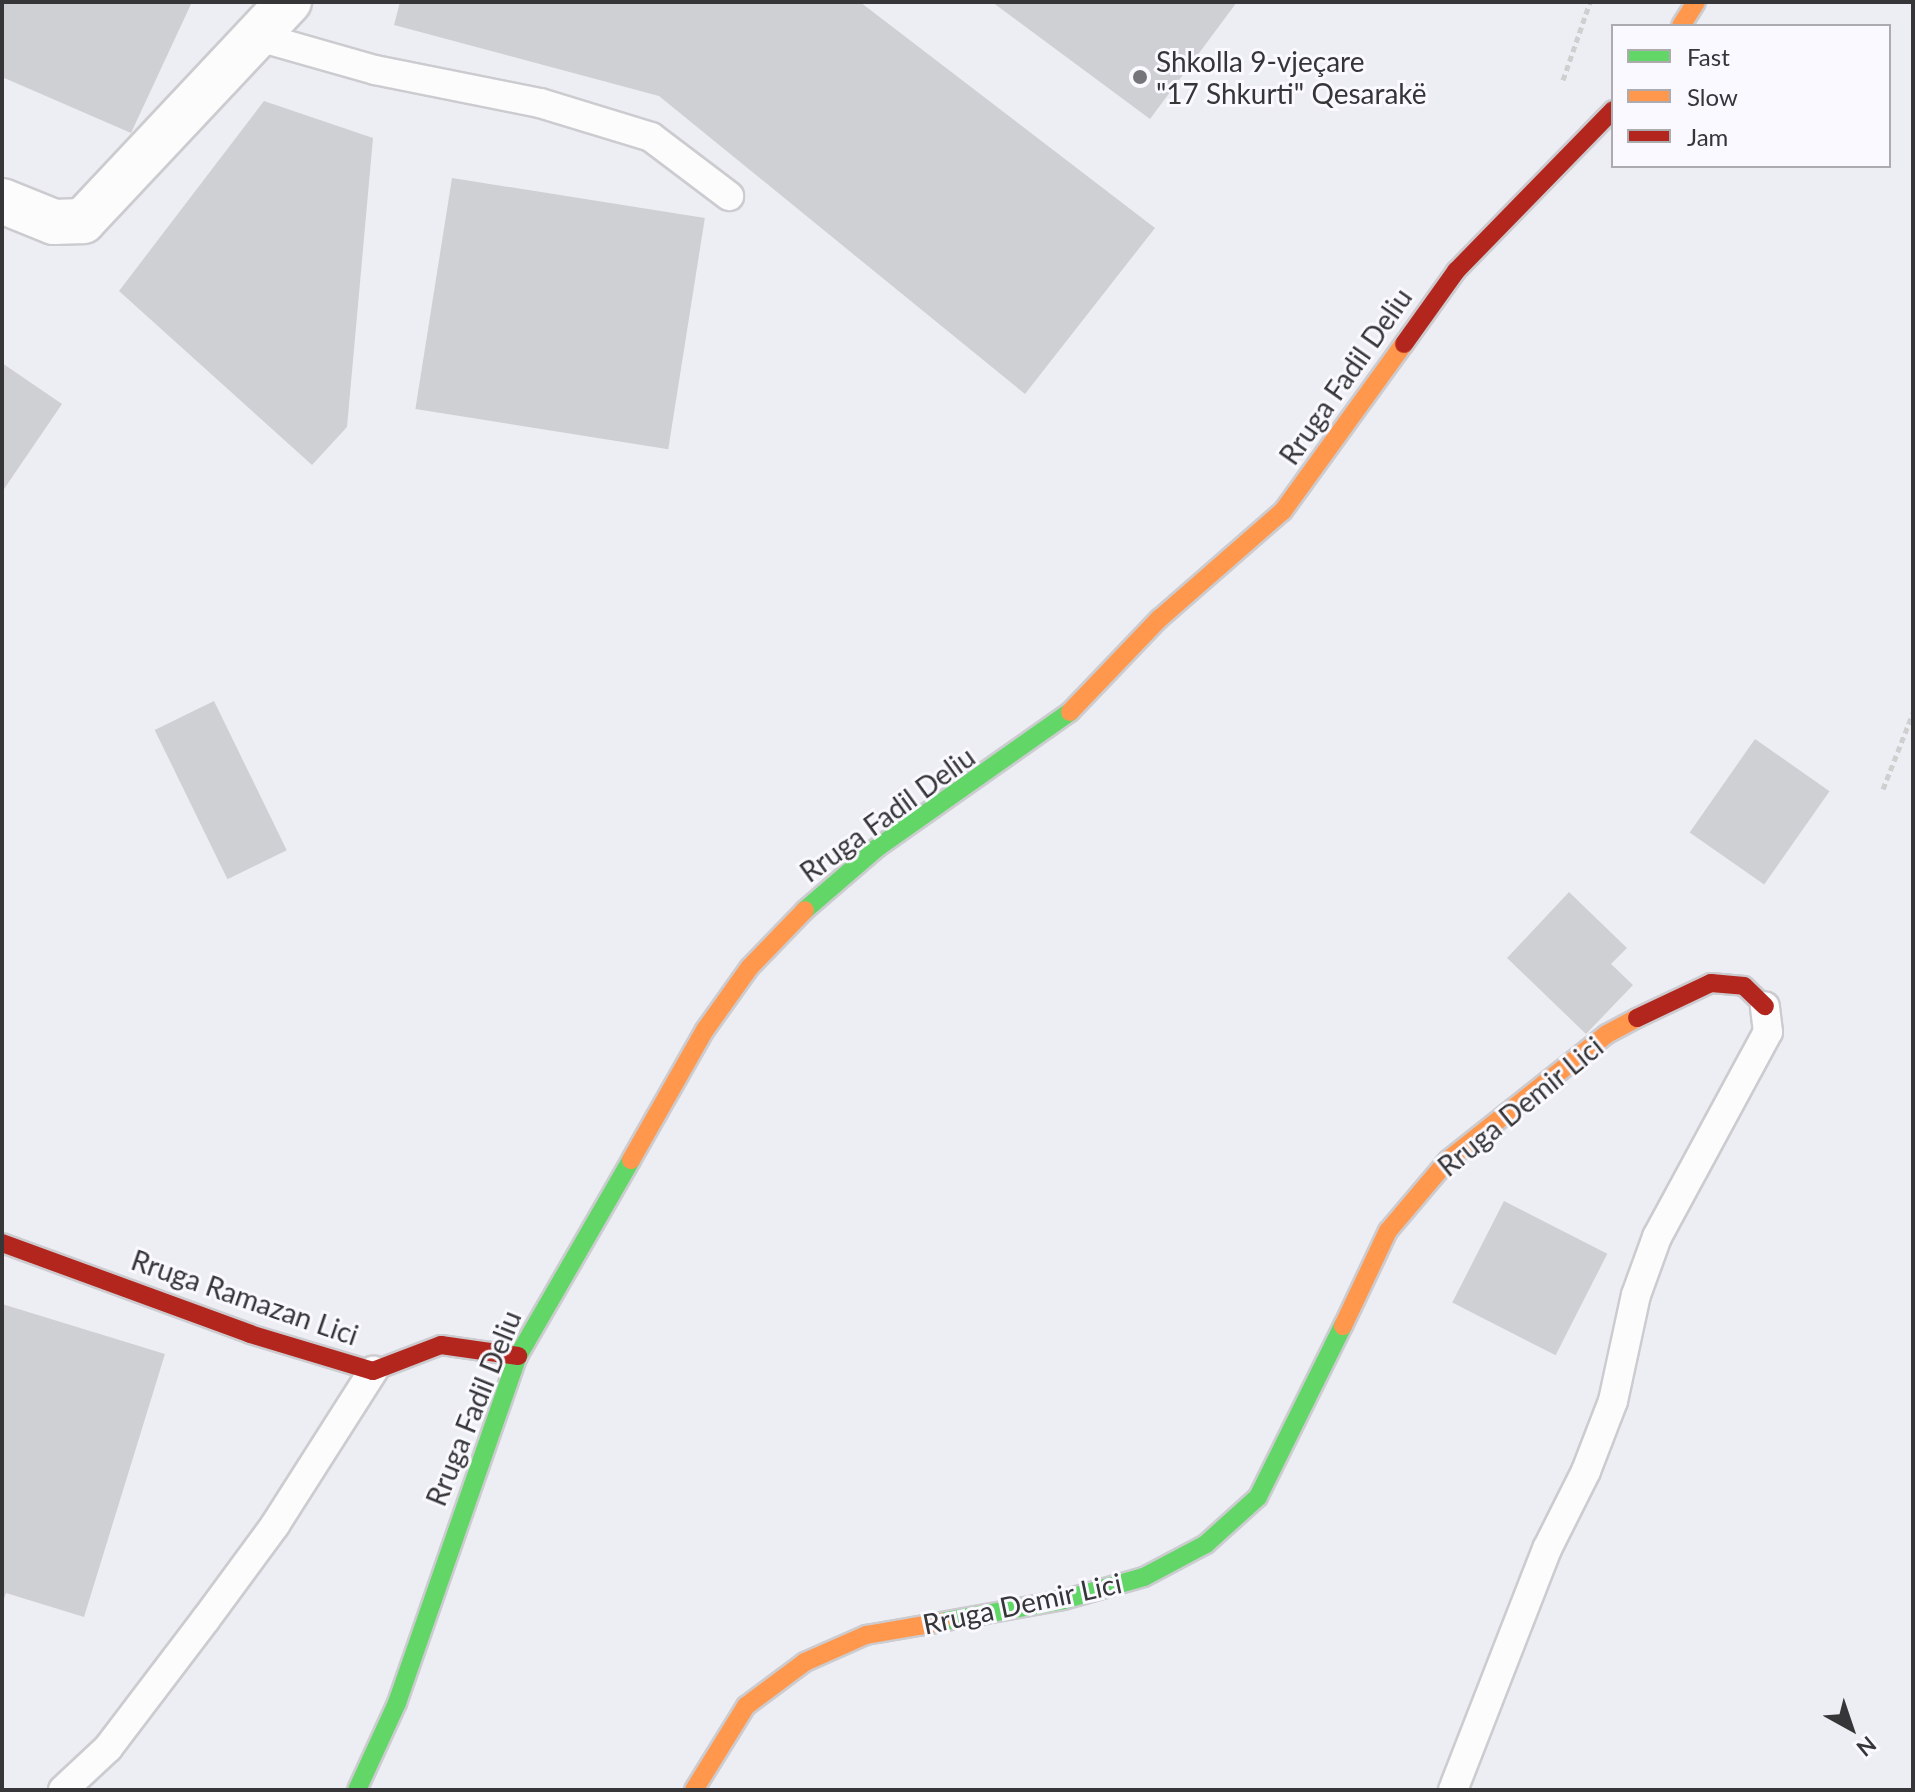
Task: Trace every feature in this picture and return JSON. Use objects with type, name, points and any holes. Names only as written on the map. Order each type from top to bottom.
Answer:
[{"type":"street","points":[[2,201],[54,222],[83,221],[289,2]]},
{"type":"street","points":[[1682,24],[1696,2]]},
{"type":"street","name":"Rruga Fadil Deliu","points":[[357,1790],[402,1689],[518,1356],[705,1030],[750,967],[808,907],[877,848],[1073,710],[1159,619],[1283,511],[1456,271],[1611,112]]},
{"type":"street","name":"Rruga Demir Lici","points":[[694,1790],[746,1706],[805,1662],[866,1635],[1063,1600],[1144,1577],[1206,1544],[1258,1497],[1285,1450],[1388,1231],[1448,1160],[1607,1034],[1673,999],[1711,983],[1744,986],[1765,1006]]},
{"type":"street","name":"Rruga Ramazan Lici","points":[[2,1243],[250,1334],[373,1371],[441,1345],[518,1356]]},
{"type":"lane","points":[[259,37],[375,70],[540,103],[651,137],[729,196]]},
{"type":"lane","name":"Rruga Demir Lici","points":[[1453,1790],[1547,1549],[1613,1401],[1636,1295],[1657,1237],[1768,1032],[1765,1006]]},
{"type":"lane","points":[[63,1790],[108,1748],[206,1619],[275,1525],[373,1371]]},
{"type":"path","points":[[1883,789],[1913,713]]},
{"type":"building","points":[[2,2],[192,2],[131,133],[2,77]]},
{"type":"building","points":[[400,2],[860,2],[1155,228],[1025,394],[659,96],[394,25]]},
{"type":"building","name":"Shkolla 9-vjeçare \"17 Shkurti\" Qesarakë","points":[[992,2],[1237,2],[1150,119]]},
{"type":"building","points":[[264,101],[373,138],[347,427],[312,465],[119,291]]},
{"type":"building","points":[[452,178],[705,218],[668,449],[415,409]]},
{"type":"building","points":[[2,363],[62,404],[2,492]]},
{"type":"building","points":[[214,701],[287,850],[227,879],[155,730]]},
{"type":"building","points":[[1755,739],[1830,791],[1764,885],[1690,832]]},
{"type":"building","points":[[1569,892],[1627,948],[1611,964],[1633,985],[1586,1034],[1507,958]]},
{"type":"building","points":[[1504,1201],[1607,1254],[1556,1355],[1452,1303]]},
{"type":"building","points":[[2,1304],[165,1354],[84,1617],[6,1593],[2,1604]]},
{"type":"traffic: fast","points":[[805,910],[877,848],[1070,712]]},
{"type":"traffic: fast","points":[[357,1790],[397,1703],[518,1356],[631,1160]]},
{"type":"traffic: fast","points":[[941,1622],[1063,1600],[1144,1577],[1206,1544],[1258,1497],[1343,1326]]},
{"type":"traffic: slow","points":[[1682,24],[1696,2]]},
{"type":"traffic: slow","points":[[1070,712],[1159,619],[1283,511],[1404,344]]},
{"type":"traffic: slow","points":[[631,1160],[705,1030],[750,967],[805,910]]},
{"type":"traffic: slow","points":[[1343,1326],[1388,1231],[1448,1160],[1607,1034],[1637,1018]]},
{"type":"traffic: slow","points":[[694,1790],[746,1706],[805,1662],[866,1635],[941,1622]]},
{"type":"traffic: jam","points":[[1404,344],[1456,271],[1611,112]]},
{"type":"traffic: jam","points":[[1637,1018],[1711,983],[1744,986],[1765,1006]]},
{"type":"traffic: jam","points":[[2,1243],[250,1334],[373,1371],[441,1345],[518,1356]]},
{"type":"place","name":"Shkolla 9-vjeçare \"17 Shkurti\" Qesarakë","points":[[1140,77]]}]
